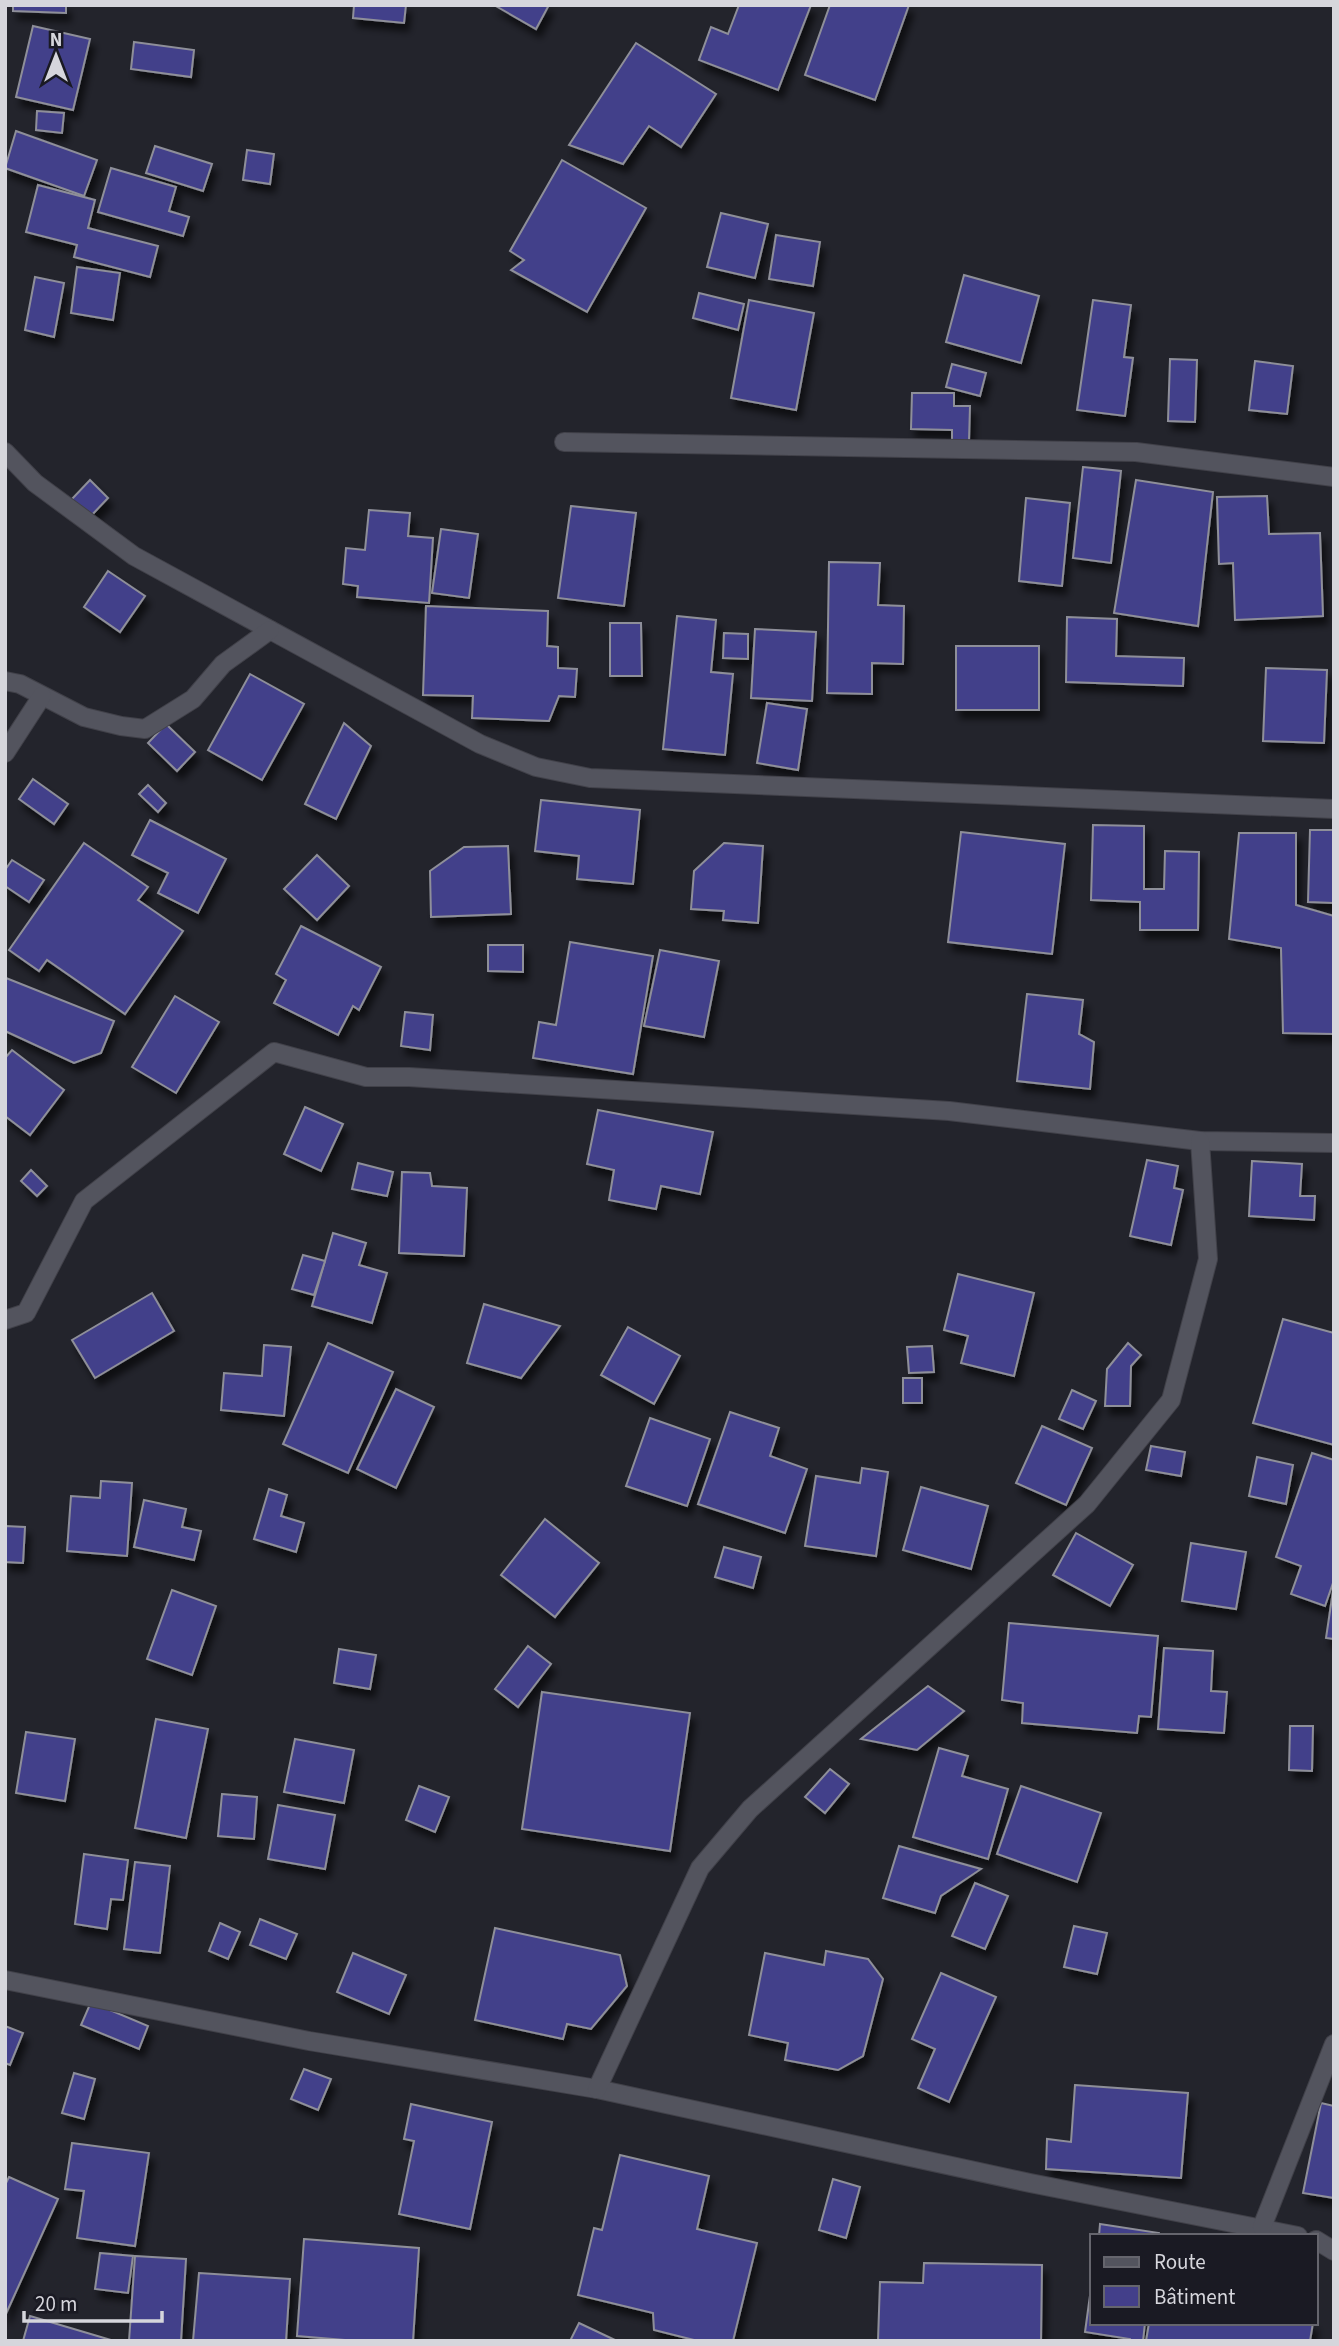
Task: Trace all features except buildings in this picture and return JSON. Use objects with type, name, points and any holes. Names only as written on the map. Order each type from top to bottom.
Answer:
[{"type":"street","points":[[564,442],[1136,452],[1334,477]]},
{"type":"street","points":[[5,452],[35,483],[134,556],[480,744],[536,767],[590,778],[1334,809]]},
{"type":"street","points":[[5,681],[20,684],[84,717],[145,729],[192,699],[223,664],[270,629]]},
{"type":"street","points":[[5,753],[42,696]]},
{"type":"street","points":[[5,1320],[26,1313],[84,1201],[274,1052],[366,1077],[422,1078],[949,1111],[1200,1141],[1334,1143]]},
{"type":"street","points":[[597,2090],[701,1868],[750,1809],[1087,1504],[1171,1400],[1208,1259],[1200,1141]]},
{"type":"street","points":[[5,1980],[309,2041],[597,2090],[1030,2183],[1290,2234]]},
{"type":"street","points":[[1262,2227],[1334,2043]]},
{"type":"street","points":[[1318,2241],[1334,2251]]}]
